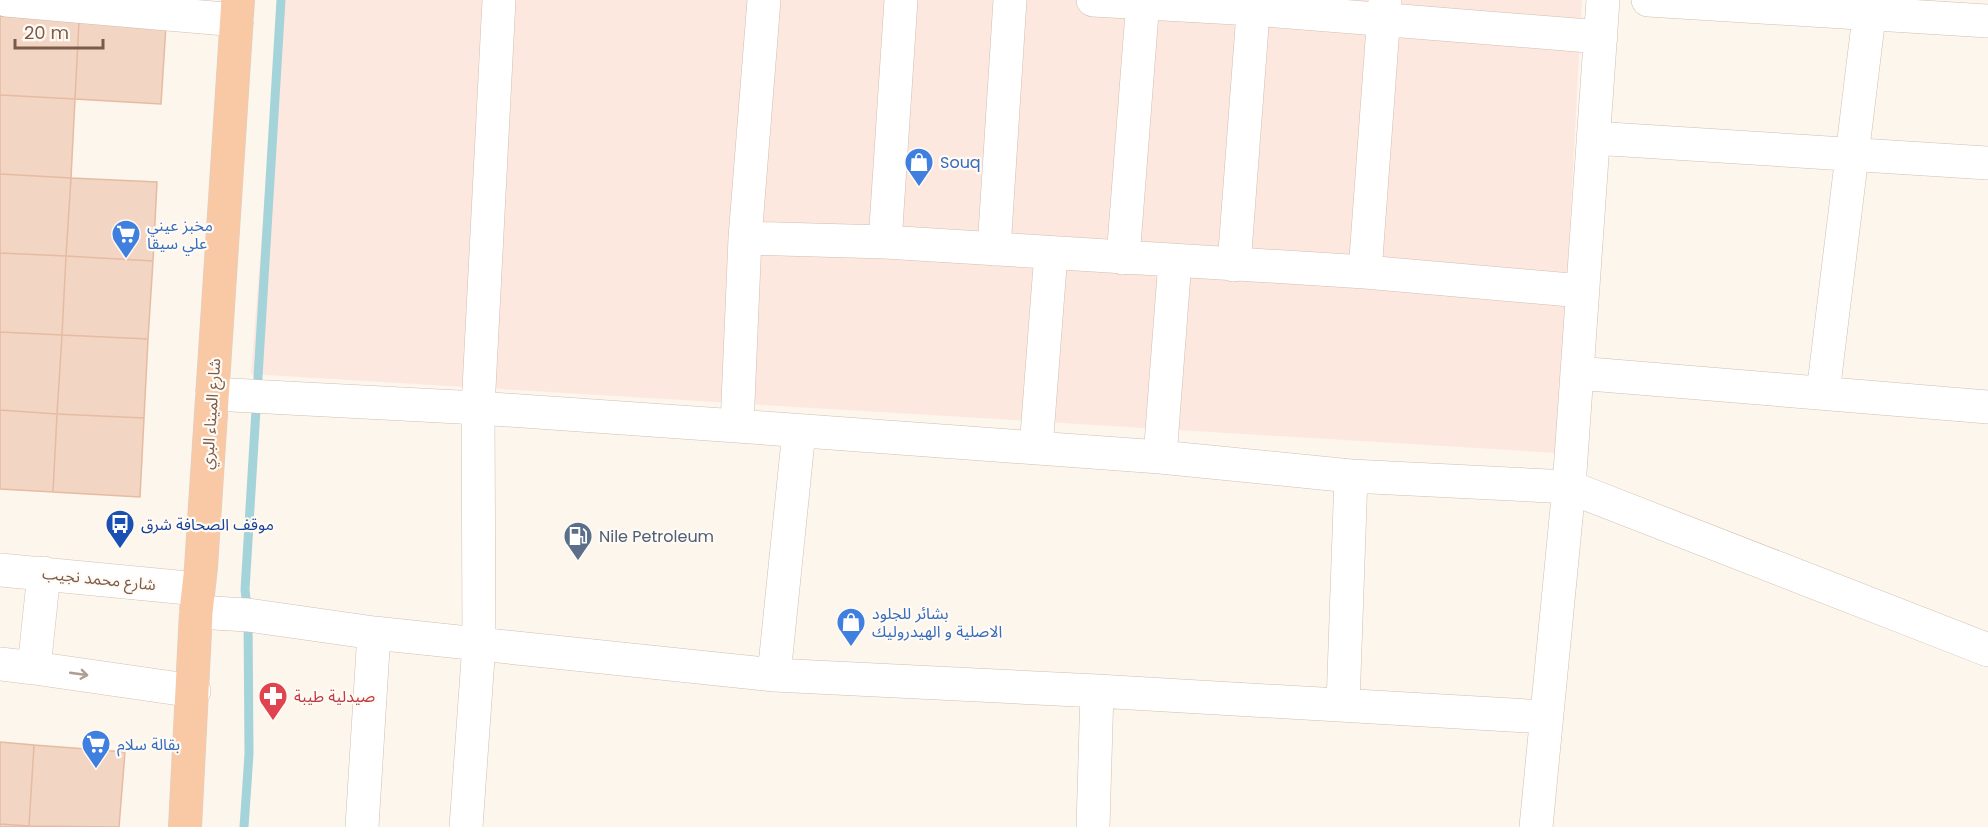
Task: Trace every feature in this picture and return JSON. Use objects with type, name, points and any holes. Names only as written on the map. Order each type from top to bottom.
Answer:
[{"type":"highway","name":"شارع الميناء البري","points":[[185,827],[197,601],[237,10]]},
{"type":"street","points":[[6,0],[237,10]]},
{"type":"street","points":[[466,827],[479,644],[478,408],[499,0]]},
{"type":"street","points":[[737,426],[745,238],[764,0]]},
{"type":"street","points":[[885,242],[901,0]]},
{"type":"street","points":[[994,249],[1010,0]]},
{"type":"street","points":[[1092,0],[1384,10],[1601,37]]},
{"type":"street","points":[[1536,827],[1569,487],[1603,0]]},
{"type":"street","points":[[1648,0],[1870,7],[1988,21]]},
{"type":"street","points":[[1123,258],[1143,2]]},
{"type":"street","points":[[1234,265],[1254,4]]},
{"type":"street","points":[[1823,393],[1870,7]]},
{"type":"street","points":[[1365,272],[1384,10]]},
{"type":"street","points":[[1593,138],[1988,163]]},
{"type":"street","points":[[745,238],[885,242],[1365,272],[1582,291]]},
{"type":"street","points":[[1036,448],[1051,253]]},
{"type":"street","points":[[1160,457],[1175,261]]},
{"type":"street","points":[[1576,372],[1988,407]]},
{"type":"street","points":[[212,394],[478,408],[1160,457],[1351,476],[1569,487],[1988,650]]},
{"type":"street","points":[[774,675],[799,430]]},
{"type":"street","points":[[1343,705],[1351,476]]},
{"type":"street","name":"شارع محمد نجيب","points":[[0,570],[44,573],[197,601],[248,615],[374,633],[774,675],[1545,717]]},
{"type":"street","points":[[34,668],[44,573]]},
{"type":"street","points":[[362,827],[374,633]]},
{"type":"street","points":[[0,664],[194,691]]},
{"type":"street","points":[[1093,827],[1097,691]]},
{"type":"shaded area","name":"Souq","points":[[280,0],[1582,0],[1558,453],[251,374]]},
{"type":"building","points":[[0,16],[79,21],[75,99],[0,95]]},
{"type":"building","points":[[79,21],[166,25],[161,104],[75,99]]},
{"type":"building","points":[[0,95],[75,99],[71,178],[0,174]]},
{"type":"building","points":[[0,174],[71,178],[66,256],[0,253]]},
{"type":"building","points":[[71,178],[157,182],[153,261],[66,256]]},
{"type":"building","points":[[0,253],[66,256],[62,335],[0,332]]},
{"type":"building","points":[[66,256],[153,261],[148,339],[62,335]]},
{"type":"building","points":[[0,332],[62,335],[57,414],[0,410]]},
{"type":"building","points":[[62,335],[148,339],[144,418],[57,414]]},
{"type":"building","points":[[0,410],[57,414],[53,492],[0,489]]},
{"type":"building","points":[[57,414],[144,418],[140,497],[53,492]]},
{"type":"building","points":[[0,742],[34,745],[29,826],[0,824]]},
{"type":"building","points":[[34,745],[125,752],[119,827],[29,826]]},
{"type":"building","points":[[0,824],[29,826],[29,827],[0,827]]},
{"type":"waterway","points":[[244,827],[249,754],[248,615],[245,590],[281,0]]},
{"type":"place","name":"Souq","points":[[919,188]]},
{"type":"place","name":"مخبز عيني علي سيقا","points":[[126,260]]},
{"type":"place","name":"موقف الصحافة شرق","points":[[120,550]]},
{"type":"place","name":"Nile Petroleum","points":[[578,562]]},
{"type":"place","name":"بشائر للجلود الاصلية و الهيدروليك","points":[[851,648]]},
{"type":"place","name":"صيدلية طيبة","points":[[273,722]]},
{"type":"place","name":"بقالة سلام","points":[[96,770]]}]
